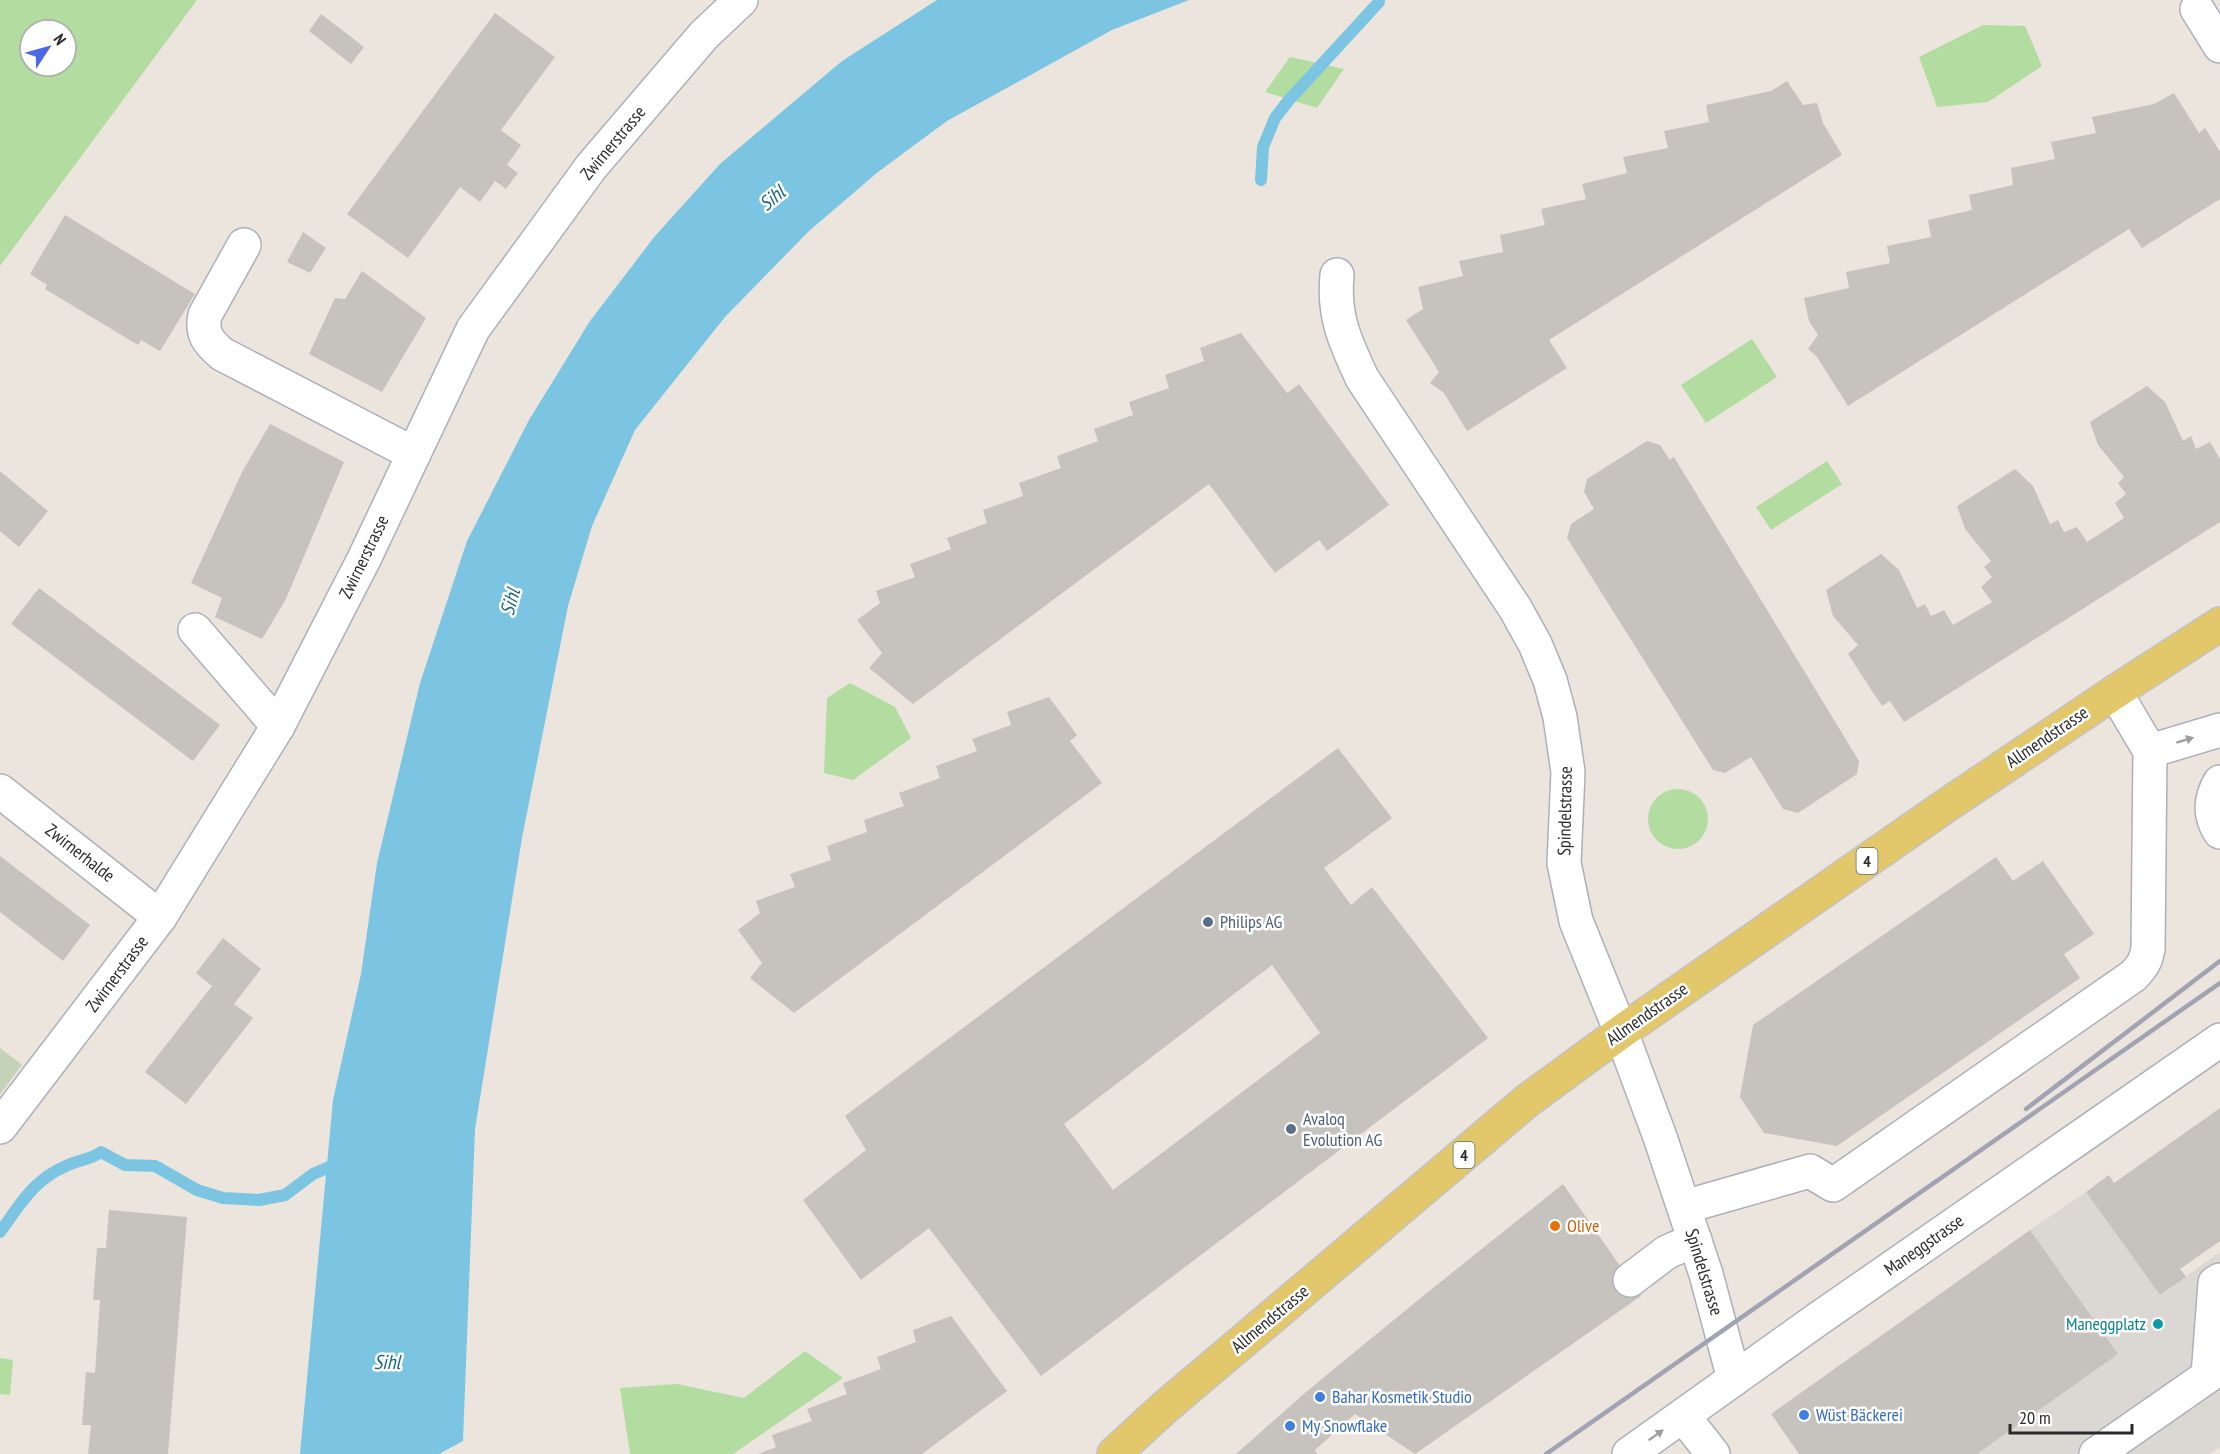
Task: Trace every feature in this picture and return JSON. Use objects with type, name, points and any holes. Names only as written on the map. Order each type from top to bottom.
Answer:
[{"type":"main road","name":"Allmendstrasse","points":[[1114,1454],[1164,1408],[1528,1100],[1621,1032],[1934,814],[2220,624]]},
{"type":"street","name":"Zwirnerstrasse","points":[[0,1127],[160,916],[278,726],[364,559],[473,328],[591,167],[704,35],[741,0]]},
{"type":"street","points":[[2197,9],[2220,46]]},
{"type":"street","points":[[244,245],[205,315],[202,328],[207,342],[222,354],[414,454]]},
{"type":"street","name":"Spindelstrasse","points":[[1337,275],[1335,294],[1337,314],[1345,340],[1362,378],[1515,609],[1535,644],[1550,680],[1560,717],[1568,772],[1564,863],[1574,910],[1684,1207],[1706,1274],[1734,1379]]},
{"type":"street","points":[[195,630],[278,726]]},
{"type":"street","points":[[1684,1207],[1810,1171],[1833,1185],[2133,976],[2147,960],[2150,751],[2115,692]]},
{"type":"street","points":[[2150,751],[2220,730]]},
{"type":"street","points":[[2220,783],[2212,798],[2211,810],[2213,821],[2220,832]]},
{"type":"street","name":"Zwirnerhalde","points":[[0,791],[160,916]]},
{"type":"street","name":"Maneggstrasse","points":[[1629,1454],[2220,1040]]},
{"type":"street","points":[[1630,1280],[1666,1252],[1695,1240]]},
{"type":"street","points":[[2096,1454],[2214,1376],[2216,1283],[2220,1280]]},
{"type":"street","points":[[1683,1416],[1713,1454]]},
{"type":"green space","points":[[0,0],[197,0],[0,266]]},
{"type":"green space","points":[[1983,25],[2025,26],[2042,66],[1988,102],[1937,107],[1919,57]]},
{"type":"green space","points":[[1290,57],[1344,69],[1317,108],[1265,92]]},
{"type":"green space","points":[[1752,339],[1777,377],[1706,423],[1681,385]]},
{"type":"green space","points":[[1827,461],[1842,484],[1771,530],[1756,507]]},
{"type":"green space","points":[[850,683],[895,707],[911,738],[853,780],[824,773],[827,698]]},
{"type":"green space","points":[[1678,789],[1699,798],[1708,819],[1699,840],[1678,849],[1657,840],[1648,819],[1657,798]]},
{"type":"green space","points":[[0,1048],[22,1065],[0,1094]]},
{"type":"green space","points":[[805,1351],[843,1378],[733,1454],[630,1454],[620,1388],[677,1384],[744,1398]]},
{"type":"green space","points":[[0,1358],[13,1360],[10,1395],[0,1394]]},
{"type":"shaded area","name":"Maneggplatz","points":[[2086,1192],[2160,1295],[2220,1252],[2220,1447],[2209,1454],[1977,1454],[2030,1230]]},
{"type":"water","name":"Sihl","points":[[937,0],[1189,0],[1112,30],[947,121],[878,172],[809,231],[725,317],[635,430],[592,526],[568,606],[522,838],[475,1129],[463,1441],[439,1454],[300,1454],[333,1100],[361,974],[377,863],[420,683],[467,541],[529,420],[590,321],[655,236],[720,164],[842,61]]},
{"type":"building","points":[[495,13],[555,57],[501,130],[521,145],[507,165],[518,173],[506,189],[495,181],[480,202],[460,187],[408,258],[347,214]]},
{"type":"building","points":[[321,14],[364,47],[351,64],[309,31]]},
{"type":"building","points":[[1787,81],[1803,105],[1817,103],[1823,123],[1842,155],[1549,340],[1567,368],[1467,431],[1444,393],[1430,383],[1439,372],[1406,320],[1423,309],[1418,287],[1463,276],[1459,261],[1503,252],[1500,235],[1545,225],[1541,209],[1586,199],[1582,184],[1627,173],[1623,157],[1668,148],[1664,131],[1709,122],[1706,105],[1771,91]]},
{"type":"building","points":[[2174,93],[2199,133],[2205,128],[2220,152],[2220,199],[2142,248],[2129,229],[1848,406],[1817,357],[1808,349],[1818,335],[1809,321],[1804,298],[1849,288],[1846,272],[1890,263],[1887,246],[1931,237],[1928,220],[1972,210],[1969,195],[2013,185],[2011,168],[2055,159],[2051,142],[2096,133],[2092,117],[2154,104]]},
{"type":"building","points":[[65,215],[195,294],[160,351],[141,340],[138,345],[45,289],[47,285],[30,274]]},
{"type":"building","points":[[303,232],[326,248],[310,273],[287,262]]},
{"type":"building","points":[[362,271],[426,318],[382,392],[309,354],[335,298],[345,299]]},
{"type":"building","points":[[1241,333],[1287,393],[1299,384],[1389,505],[1327,551],[1319,540],[1275,573],[1209,484],[913,704],[869,668],[882,653],[857,620],[880,603],[876,591],[915,577],[910,564],[951,549],[947,538],[987,523],[983,510],[1023,496],[1019,483],[1061,468],[1057,456],[1098,441],[1094,429],[1133,415],[1129,402],[1169,388],[1165,375],[1204,361],[1200,348]]},
{"type":"building","points":[[2147,386],[2165,402],[2183,441],[2191,436],[2196,449],[2210,442],[2220,459],[2220,522],[1904,722],[1890,701],[1882,706],[1848,654],[1858,645],[1833,616],[1826,590],[1881,554],[1899,570],[1917,608],[1925,604],[1931,616],[1944,610],[1953,625],[1992,602],[1981,587],[1992,577],[1984,567],[1991,561],[1965,529],[1957,506],[2015,469],[2033,486],[2050,524],[2058,520],[2064,532],[2077,527],[2087,542],[2124,518],[2115,503],[2126,494],[2118,483],[2124,477],[2098,445],[2090,422]]},
{"type":"building","points":[[270,424],[344,462],[285,601],[262,639],[215,617],[222,598],[191,583],[242,472]]},
{"type":"building","points":[[1647,441],[1660,445],[1670,460],[1674,457],[1859,761],[1857,774],[1798,813],[1783,809],[1751,757],[1725,773],[1713,770],[1567,538],[1571,524],[1594,509],[1584,492],[1587,479]]},
{"type":"building","points":[[0,471],[48,511],[19,547],[0,531]]},
{"type":"building","points":[[39,588],[220,725],[193,761],[11,624]]},
{"type":"building","points":[[1049,697],[1077,735],[1070,741],[1102,783],[794,1013],[750,978],[762,963],[738,930],[760,913],[756,901],[795,887],[790,874],[831,860],[827,846],[867,832],[864,820],[904,806],[899,793],[940,778],[936,766],[977,751],[972,739],[1011,725],[1007,712]]},
{"type":"building","points":[[1338,748],[1392,818],[1324,868],[1351,905],[1372,887],[1488,1038],[1041,1376],[929,1228],[861,1280],[803,1200],[866,1150],[845,1116]],"holes":[[[1272,965],[1320,1033],[1113,1190],[1064,1124]]]},
{"type":"building","points":[[0,856],[90,925],[63,961],[0,912]]},
{"type":"building","points":[[1996,857],[2013,881],[2043,861],[2094,934],[2064,954],[2080,978],[1837,1146],[1764,1133],[1740,1097],[1753,1025]]},
{"type":"building","points":[[223,938],[261,969],[234,1004],[253,1018],[186,1104],[145,1072],[212,986],[196,973]]},
{"type":"building","points":[[2220,1108],[2220,1241],[2180,1269],[2186,1277],[2160,1295],[2086,1192],[2109,1175],[2114,1183]]},
{"type":"building","points":[[1563,1184],[1641,1296],[1415,1454],[1355,1414],[1315,1450],[1317,1454],[1236,1454],[1306,1392]]},
{"type":"building","points":[[109,1210],[187,1217],[168,1454],[88,1454],[91,1425],[82,1425],[86,1372],[95,1373],[100,1300],[93,1300],[97,1248],[106,1248]]},
{"type":"building","points":[[2030,1230],[2118,1354],[1977,1454],[1799,1454],[1771,1414]]},
{"type":"building","points":[[951,1316],[1007,1391],[922,1454],[758,1454],[776,1447],[772,1435],[812,1421],[807,1409],[847,1394],[843,1383],[881,1369],[877,1357],[916,1342],[913,1330]]},
{"type":"waterway","points":[[1261,180],[1263,147],[1275,118],[1379,2]]},
{"type":"waterway","points":[[0,1232],[28,1194],[45,1178],[66,1166],[101,1152],[125,1165],[155,1166],[197,1190],[223,1198],[259,1200],[285,1195],[313,1174],[341,1162]]},
{"type":"railway","points":[[2026,1109],[2220,961]]},
{"type":"railway","points":[[1546,1454],[2220,983]]},
{"type":"place","name":"Philips AG","points":[[1208,922]]},
{"type":"place","name":"Avaloq Evolution AG","points":[[1291,1129]]},
{"type":"place","name":"Olive","points":[[1555,1226]]},
{"type":"place","name":"Maneggplatz","points":[[2158,1324]]},
{"type":"place","name":"Bahar Kosmetik Studio","points":[[1320,1397]]},
{"type":"place","name":"Wüst Bäckerei","points":[[1804,1415]]},
{"type":"place","name":"My Snowflake","points":[[1290,1426]]}]
